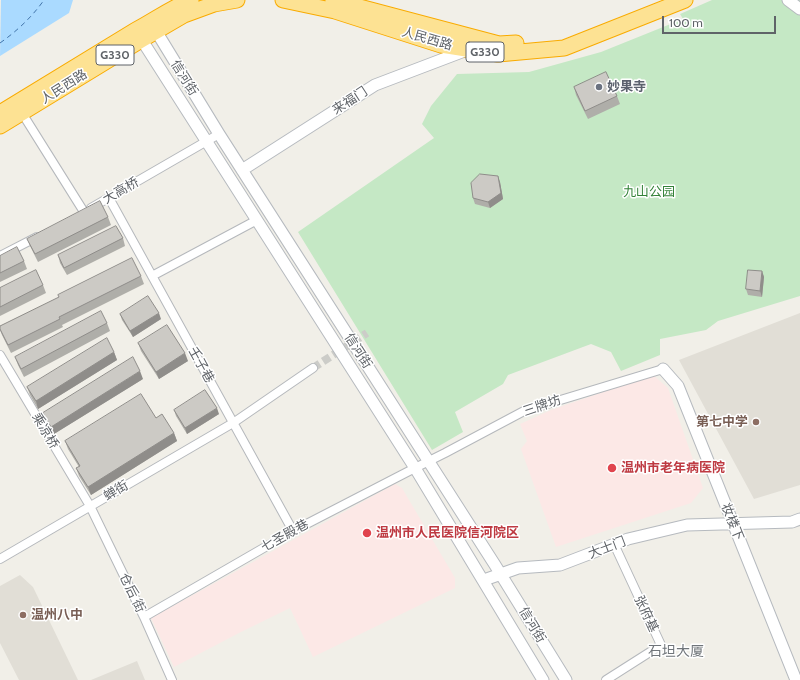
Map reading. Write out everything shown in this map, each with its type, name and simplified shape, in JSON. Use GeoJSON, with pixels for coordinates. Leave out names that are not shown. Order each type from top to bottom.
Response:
{"type":"FeatureCollection","features":[{"type":"Feature","properties":{"kind":"highway","name":"人民西路"},"geometry":{"type":"LineString","coordinates":[[153,27],[175,6],[191,0]]}},
{"type":"Feature","properties":{"kind":"highway","name":"人民西路"},"geometry":{"type":"LineString","coordinates":[[0,112],[153,27],[214,4],[237,0]]}},
{"type":"Feature","properties":{"kind":"highway","name":"人民西路"},"geometry":{"type":"LineString","coordinates":[[283,0],[335,11],[442,46],[498,54],[564,48],[685,0]]}},
{"type":"Feature","properties":{"kind":"highway","name":"人民西路"},"geometry":{"type":"LineString","coordinates":[[333,0],[349,2],[499,44],[561,38],[656,0]]}},
{"type":"Feature","properties":{"kind":"highway","name":"人民西路"},"geometry":{"type":"LineString","coordinates":[[0,126],[22,113],[138,35]]}},
{"type":"Feature","properties":{"kind":"main road"},"geometry":{"type":"LineString","coordinates":[[788,0],[800,9]]}},
{"type":"Feature","properties":{"kind":"main road","name":"信河街"},"geometry":{"type":"LineString","coordinates":[[153,27],[219,134],[501,574],[566,680]]}},
{"type":"Feature","properties":{"kind":"main road","name":"信河街"},"geometry":{"type":"LineString","coordinates":[[138,35],[415,468],[543,680]]}},
{"type":"Feature","properties":{"kind":"main road","name":"来福门"},"geometry":{"type":"LineString","coordinates":[[242,170],[375,85],[467,50]]}},
{"type":"Feature","properties":{"kind":"main road","name":"妆楼下"},"geometry":{"type":"LineString","coordinates":[[663,369],[678,386],[732,524],[796,680]]}},
{"type":"Feature","properties":{"kind":"main road","name":"大士门"},"geometry":{"type":"LineString","coordinates":[[484,580],[518,568],[560,565],[628,539],[687,525],[792,522],[800,519]]}},
{"type":"Feature","properties":{"kind":"street","name":"大高桥"},"geometry":{"type":"LineString","coordinates":[[22,113],[80,214],[219,134]]}},
{"type":"Feature","properties":{"kind":"street","name":"壬子巷"},"geometry":{"type":"LineString","coordinates":[[109,198],[293,531]]}},
{"type":"Feature","properties":{"kind":"street"},"geometry":{"type":"LineString","coordinates":[[152,276],[257,220]]}},
{"type":"Feature","properties":{"kind":"street"},"geometry":{"type":"LineString","coordinates":[[0,256],[44,233]]}},
{"type":"Feature","properties":{"kind":"street","name":"乘凉桥"},"geometry":{"type":"LineString","coordinates":[[0,355],[90,506]]}},
{"type":"Feature","properties":{"kind":"street","name":"蝉街"},"geometry":{"type":"LineString","coordinates":[[0,559],[233,423],[313,368]]}},
{"type":"Feature","properties":{"kind":"street","name":"三牌坊"},"geometry":{"type":"LineString","coordinates":[[429,461],[524,411],[663,369]]}},
{"type":"Feature","properties":{"kind":"street","name":"七圣殿巷"},"geometry":{"type":"LineString","coordinates":[[144,617],[293,531],[429,461]]}},
{"type":"Feature","properties":{"kind":"street","name":"仓后 街"},"geometry":{"type":"LineString","coordinates":[[90,506],[144,617],[172,680]]}},
{"type":"Feature","properties":{"kind":"street","name":"张府基"},"geometry":{"type":"LineString","coordinates":[[606,680],[661,645],[614,544]]}},
{"type":"Feature","properties":{"kind":"shaded area","name":"第七中学"},"geometry":{"type":"Polygon","coordinates":[[[800,313],[800,485],[754,499],[679,360],[800,313]]]}},
{"type":"Feature","properties":{"kind":"shaded area","name":"温州市老年病医院"},"geometry":{"type":"Polygon","coordinates":[[[653,375],[668,388],[703,488],[691,503],[556,547],[521,449],[527,441],[520,424],[551,410],[653,375]]]}},
{"type":"Feature","properties":{"kind":"shaded area","name":"温州市人民医院信河院区"},"geometry":{"type":"Polygon","coordinates":[[[395,484],[402,488],[455,578],[455,588],[313,657],[290,608],[174,667],[151,618],[395,484]]]}},
{"type":"Feature","properties":{"kind":"shaded area","name":"温州八中"},"geometry":{"type":"Polygon","coordinates":[[[20,575],[33,587],[78,680],[19,680],[0,643],[0,586],[20,575]]]}},
{"type":"Feature","properties":{"kind":"shaded area"},"geometry":{"type":"Polygon","coordinates":[[[137,661],[145,680],[91,680],[137,661]]]}},
{"type":"Feature","properties":{"kind":"green space","name":"九山公园"},"geometry":{"type":"Polygon","coordinates":[[[712,0],[800,0],[800,296],[718,321],[706,330],[660,339],[660,355],[621,371],[611,352],[591,344],[508,375],[503,384],[455,412],[463,432],[432,450],[298,232],[434,138],[422,124],[431,106],[457,74],[529,72],[601,52],[683,19],[680,14],[712,0]]]}},
{"type":"Feature","properties":{"kind":"water"},"geometry":{"type":"Polygon","coordinates":[[[1,0],[73,0],[69,13],[0,56],[1,0]]]}},
{"type":"Feature","properties":{"kind":"building"},"geometry":{"type":"Polygon","coordinates":[[[606,72],[617,96],[585,111],[574,87],[606,72]]]}},
{"type":"Feature","properties":{"kind":"building"},"geometry":{"type":"Polygon","coordinates":[[[480,174],[498,176],[501,193],[488,202],[473,198],[471,183],[480,174]]]}},
{"type":"Feature","properties":{"kind":"building"},"geometry":{"type":"Polygon","coordinates":[[[100,201],[108,217],[35,254],[27,239],[100,201]]]}},
{"type":"Feature","properties":{"kind":"building"},"geometry":{"type":"Polygon","coordinates":[[[116,226],[123,238],[64,268],[58,255],[116,226]]]}},
{"type":"Feature","properties":{"kind":"building"},"geometry":{"type":"Polygon","coordinates":[[[17,247],[24,261],[0,273],[0,256],[17,247]]]}},
{"type":"Feature","properties":{"kind":"building"},"geometry":{"type":"Polygon","coordinates":[[[132,258],[141,276],[59,317],[60,319],[8,345],[0,326],[59,297],[58,295],[132,258]]]}},
{"type":"Feature","properties":{"kind":"building"},"geometry":{"type":"Polygon","coordinates":[[[36,270],[43,285],[0,307],[0,288],[36,270]]]}},
{"type":"Feature","properties":{"kind":"building"},"geometry":{"type":"Polygon","coordinates":[[[748,270],[762,271],[760,291],[746,289],[748,270]]]}},
{"type":"Feature","properties":{"kind":"building"},"geometry":{"type":"Polygon","coordinates":[[[148,296],[159,313],[130,331],[120,314],[148,296]]]}},
{"type":"Feature","properties":{"kind":"building"},"geometry":{"type":"Polygon","coordinates":[[[101,311],[107,323],[21,369],[15,357],[101,311]]]}},
{"type":"Feature","properties":{"kind":"building"},"geometry":{"type":"Polygon","coordinates":[[[167,325],[185,353],[156,372],[138,343],[167,325]]]}},
{"type":"Feature","properties":{"kind":"building"},"geometry":{"type":"Polygon","coordinates":[[[107,338],[114,352],[36,401],[27,387],[107,338]]]}},
{"type":"Feature","properties":{"kind":"building"},"geometry":{"type":"Polygon","coordinates":[[[133,357],[140,371],[51,427],[43,413],[133,357]]]}},
{"type":"Feature","properties":{"kind":"building"},"geometry":{"type":"Polygon","coordinates":[[[205,390],[217,408],[185,428],[174,410],[205,390]]]}},
{"type":"Feature","properties":{"kind":"building"},"geometry":{"type":"Polygon","coordinates":[[[141,394],[156,418],[162,414],[174,433],[88,487],[76,468],[80,466],[65,441],[141,394]]]}},
{"type":"Feature","properties":{"kind":"ferry route"},"geometry":{"type":"LineString","coordinates":[[0,43],[24,23],[44,0]]}},
{"type":"Feature","properties":{"kind":"tunnel"},"geometry":{"type":"LineString","coordinates":[[313,368],[367,333]]}},
{"type":"Feature","properties":{"kind":"place","name":"妙果寺"},"geometry":{"type":"Point","coordinates":[599,87]}},
{"type":"Feature","properties":{"kind":"place","name":"第七中学"},"geometry":{"type":"Point","coordinates":[756,422]}},
{"type":"Feature","properties":{"kind":"place","name":"温州市老年病医院"},"geometry":{"type":"Point","coordinates":[612,468]}},
{"type":"Feature","properties":{"kind":"place","name":"温州市人民医院信河院区"},"geometry":{"type":"Point","coordinates":[367,533]}},
{"type":"Feature","properties":{"kind":"place","name":"温州八中"},"geometry":{"type":"Point","coordinates":[23,615]}},
{"type":"Feature","properties":{"kind":"district","name":"石坦大厦"},"geometry":{"type":"Point","coordinates":[676,652]}}]}
